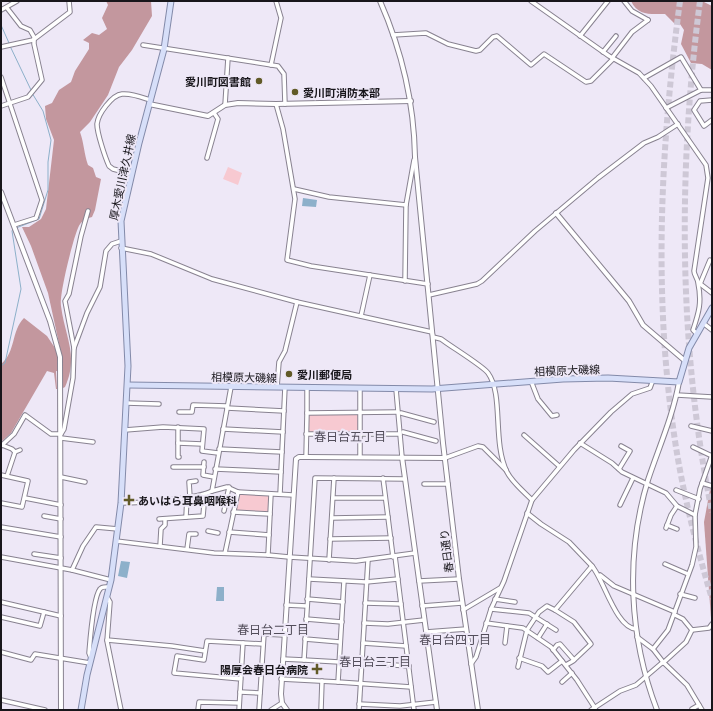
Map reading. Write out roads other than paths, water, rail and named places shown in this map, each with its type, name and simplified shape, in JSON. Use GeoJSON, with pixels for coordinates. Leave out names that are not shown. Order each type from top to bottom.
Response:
{"type":"FeatureCollection","features":[{"type":"Feature","properties":{"kind":"main road","name":"厚木愛川津久井線"},"geometry":{"type":"LineString","coordinates":[[128,385],[121,220],[149,102],[164,49],[171,1]]}},
{"type":"Feature","properties":{"kind":"main road"},"geometry":{"type":"LineString","coordinates":[[679,382],[684,360],[696,334],[712,308]]}},
{"type":"Feature","properties":{"kind":"main road","name":"相模原大磯線"},"geometry":{"type":"LineString","coordinates":[[128,385],[437,389],[568,378],[679,382]]}},
{"type":"Feature","properties":{"kind":"main road"},"geometry":{"type":"LineString","coordinates":[[81,710],[90,660],[107,597],[118,529],[128,385]]}},
{"type":"Feature","properties":{"kind":"street"},"geometry":{"type":"LineString","coordinates":[[1,10],[17,1]]}},
{"type":"Feature","properties":{"kind":"street"},"geometry":{"type":"LineString","coordinates":[[1,47],[33,40],[70,12],[69,1]]}},
{"type":"Feature","properties":{"kind":"street"},"geometry":{"type":"LineString","coordinates":[[271,65],[281,18],[276,1]]}},
{"type":"Feature","properties":{"kind":"street","name":"春日通り"},"geometry":{"type":"LineString","coordinates":[[380,1],[402,61],[411,101],[437,389],[462,603],[478,710]]}},
{"type":"Feature","properties":{"kind":"street"},"geometry":{"type":"LineString","coordinates":[[532,1],[603,52],[644,78],[710,170],[694,271],[699,284],[700,310],[693,330],[696,334]]}},
{"type":"Feature","properties":{"kind":"street"},"geometry":{"type":"LineString","coordinates":[[580,36],[608,1]]}},
{"type":"Feature","properties":{"kind":"street"},"geometry":{"type":"LineString","coordinates":[[393,34],[426,33],[448,44],[476,51],[480,50],[493,37],[497,36],[531,65],[544,54],[586,82],[591,81],[613,58],[642,23],[648,20],[632,12],[624,1]]}},
{"type":"Feature","properties":{"kind":"street"},"geometry":{"type":"LineString","coordinates":[[1,106],[28,97],[42,80],[33,40],[34,38],[30,30],[21,26],[7,8]]}},
{"type":"Feature","properties":{"kind":"street"},"geometry":{"type":"LineString","coordinates":[[603,52],[613,38]]}},
{"type":"Feature","properties":{"kind":"street"},"geometry":{"type":"LineString","coordinates":[[143,45],[279,67],[284,74],[285,104]]}},
{"type":"Feature","properties":{"kind":"street"},"geometry":{"type":"LineString","coordinates":[[644,78],[681,56],[699,91],[700,101],[694,110],[704,126],[712,120]]}},
{"type":"Feature","properties":{"kind":"street"},"geometry":{"type":"LineString","coordinates":[[225,105],[228,58]]}},
{"type":"Feature","properties":{"kind":"street"},"geometry":{"type":"LineString","coordinates":[[1,77],[42,200],[36,218],[14,226]]}},
{"type":"Feature","properties":{"kind":"street"},"geometry":{"type":"LineString","coordinates":[[666,108],[699,91],[712,90]]}},
{"type":"Feature","properties":{"kind":"street"},"geometry":{"type":"LineString","coordinates":[[132,174],[113,169],[109,166],[97,124],[108,102],[116,96],[131,94],[149,102],[202,115],[214,113],[225,105],[238,102],[285,104],[411,101]]}},
{"type":"Feature","properties":{"kind":"street"},"geometry":{"type":"LineString","coordinates":[[700,101],[712,100]]}},
{"type":"Feature","properties":{"kind":"street"},"geometry":{"type":"LineString","coordinates":[[276,104],[295,199],[287,260],[311,266],[428,284]]}},
{"type":"Feature","properties":{"kind":"street"},"geometry":{"type":"LineString","coordinates":[[207,158],[218,119],[214,113]]}},
{"type":"Feature","properties":{"kind":"street"},"geometry":{"type":"LineString","coordinates":[[429,294],[477,284],[482,281],[556,213],[644,142],[658,136],[678,124]]}},
{"type":"Feature","properties":{"kind":"street"},"geometry":{"type":"LineString","coordinates":[[405,281],[406,205],[415,157]]}},
{"type":"Feature","properties":{"kind":"street"},"geometry":{"type":"LineString","coordinates":[[294,189],[329,196],[406,205]]}},
{"type":"Feature","properties":{"kind":"street"},"geometry":{"type":"LineString","coordinates":[[1,192],[56,340],[61,368],[61,710]]}},
{"type":"Feature","properties":{"kind":"street"},"geometry":{"type":"LineString","coordinates":[[61,436],[68,418],[74,348],[65,301],[69,294],[80,236],[88,211]]}},
{"type":"Feature","properties":{"kind":"street"},"geometry":{"type":"LineString","coordinates":[[556,213],[629,301],[643,325],[684,360]]}},
{"type":"Feature","properties":{"kind":"street"},"geometry":{"type":"LineString","coordinates":[[74,348],[87,313],[100,287],[106,251],[112,244],[121,241]]}},
{"type":"Feature","properties":{"kind":"street"},"geometry":{"type":"LineString","coordinates":[[121,248],[151,254],[212,279],[297,302],[432,332],[434,337],[441,339],[488,372],[494,384],[499,447],[506,470],[510,477],[532,500]]}},
{"type":"Feature","properties":{"kind":"street"},"geometry":{"type":"LineString","coordinates":[[699,284],[710,260]]}},
{"type":"Feature","properties":{"kind":"street"},"geometry":{"type":"LineString","coordinates":[[361,316],[370,275]]}},
{"type":"Feature","properties":{"kind":"street"},"geometry":{"type":"LineString","coordinates":[[699,284],[712,293]]}},
{"type":"Feature","properties":{"kind":"street"},"geometry":{"type":"LineString","coordinates":[[277,387],[279,362],[284,351],[297,302]]}},
{"type":"Feature","properties":{"kind":"street"},"geometry":{"type":"LineString","coordinates":[[703,323],[712,330]]}},
{"type":"Feature","properties":{"kind":"street"},"geometry":{"type":"LineString","coordinates":[[471,665],[476,657],[486,623],[504,581],[532,500],[559,466],[580,443],[629,396],[650,388],[652,380]]}},
{"type":"Feature","properties":{"kind":"street"},"geometry":{"type":"LineString","coordinates":[[531,381],[538,399],[552,416],[557,415]]}},
{"type":"Feature","properties":{"kind":"street"},"geometry":{"type":"LineString","coordinates":[[657,710],[646,677],[637,637],[633,594],[634,556],[647,485],[671,418],[679,382]]}},
{"type":"Feature","properties":{"kind":"street"},"geometry":{"type":"LineString","coordinates":[[212,491],[231,387]]}},
{"type":"Feature","properties":{"kind":"street"},"geometry":{"type":"LineString","coordinates":[[280,494],[285,387]]}},
{"type":"Feature","properties":{"kind":"street"},"geometry":{"type":"LineString","coordinates":[[306,457],[307,388]]}},
{"type":"Feature","properties":{"kind":"street"},"geometry":{"type":"LineString","coordinates":[[360,388],[360,457]]}},
{"type":"Feature","properties":{"kind":"street"},"geometry":{"type":"LineString","coordinates":[[396,389],[400,412],[404,479],[437,710]]}},
{"type":"Feature","properties":{"kind":"street"},"geometry":{"type":"LineString","coordinates":[[677,395],[712,397]]}},
{"type":"Feature","properties":{"kind":"street"},"geometry":{"type":"LineString","coordinates":[[126,403],[159,404]]}},
{"type":"Feature","properties":{"kind":"street"},"geometry":{"type":"LineString","coordinates":[[179,412],[192,414],[193,406],[284,411]]}},
{"type":"Feature","properties":{"kind":"street"},"geometry":{"type":"LineString","coordinates":[[307,413],[400,412],[434,422]]}},
{"type":"Feature","properties":{"kind":"street"},"geometry":{"type":"LineString","coordinates":[[15,452],[12,449],[1,445],[14,434],[25,415],[51,434],[93,442]]}},
{"type":"Feature","properties":{"kind":"street"},"geometry":{"type":"LineString","coordinates":[[696,428],[698,422]]}},
{"type":"Feature","properties":{"kind":"street"},"geometry":{"type":"LineString","coordinates":[[691,426],[712,431]]}},
{"type":"Feature","properties":{"kind":"street"},"geometry":{"type":"LineString","coordinates":[[125,430],[162,427],[204,429],[202,451],[282,452]]}},
{"type":"Feature","properties":{"kind":"street"},"geometry":{"type":"LineString","coordinates":[[178,428],[178,457]]}},
{"type":"Feature","properties":{"kind":"street"},"geometry":{"type":"LineString","coordinates":[[223,429],[283,432]]}},
{"type":"Feature","properties":{"kind":"street"},"geometry":{"type":"LineString","coordinates":[[306,434],[401,433],[436,441]]}},
{"type":"Feature","properties":{"kind":"street"},"geometry":{"type":"LineString","coordinates":[[524,435],[559,466]]}},
{"type":"Feature","properties":{"kind":"street"},"geometry":{"type":"LineString","coordinates":[[178,443],[202,444]]}},
{"type":"Feature","properties":{"kind":"street"},"geometry":{"type":"LineString","coordinates":[[580,443],[633,478],[666,493],[677,506],[695,515]]}},
{"type":"Feature","properties":{"kind":"street"},"geometry":{"type":"LineString","coordinates":[[287,710],[282,703],[282,679],[295,461],[299,457],[445,458],[478,446],[482,447],[506,470]]}},
{"type":"Feature","properties":{"kind":"street"},"geometry":{"type":"LineString","coordinates":[[619,469],[630,452],[621,446]]}},
{"type":"Feature","properties":{"kind":"street"},"geometry":{"type":"LineString","coordinates":[[653,649],[666,633],[675,613],[696,547],[695,515],[702,483],[712,455],[693,447]]}},
{"type":"Feature","properties":{"kind":"street"},"geometry":{"type":"LineString","coordinates":[[7,476],[15,452],[20,450]]}},
{"type":"Feature","properties":{"kind":"street"},"geometry":{"type":"LineString","coordinates":[[204,462],[203,475],[214,477]]}},
{"type":"Feature","properties":{"kind":"street"},"geometry":{"type":"LineString","coordinates":[[173,467],[204,467]]}},
{"type":"Feature","properties":{"kind":"street"},"geometry":{"type":"LineString","coordinates":[[215,469],[281,472]]}},
{"type":"Feature","properties":{"kind":"street"},"geometry":{"type":"LineString","coordinates":[[1,475],[28,481],[22,507],[1,503]]}},
{"type":"Feature","properties":{"kind":"street"},"geometry":{"type":"LineString","coordinates":[[61,477],[82,481]]}},
{"type":"Feature","properties":{"kind":"street"},"geometry":{"type":"LineString","coordinates":[[304,660],[315,478],[404,479]]}},
{"type":"Feature","properties":{"kind":"street"},"geometry":{"type":"LineString","coordinates":[[329,560],[334,478]]}},
{"type":"Feature","properties":{"kind":"street"},"geometry":{"type":"LineString","coordinates":[[383,478],[398,579],[414,710]]}},
{"type":"Feature","properties":{"kind":"street"},"geometry":{"type":"LineString","coordinates":[[620,505],[633,478]]}},
{"type":"Feature","properties":{"kind":"street"},"geometry":{"type":"LineString","coordinates":[[183,482],[196,481]]}},
{"type":"Feature","properties":{"kind":"street"},"geometry":{"type":"LineString","coordinates":[[186,517],[189,482]]}},
{"type":"Feature","properties":{"kind":"street"},"geometry":{"type":"LineString","coordinates":[[702,483],[712,486]]}},
{"type":"Feature","properties":{"kind":"street"},"geometry":{"type":"LineString","coordinates":[[424,484],[448,484]]}},
{"type":"Feature","properties":{"kind":"street"},"geometry":{"type":"LineString","coordinates":[[121,503],[143,503],[188,497],[229,487],[238,492],[293,495]]}},
{"type":"Feature","properties":{"kind":"street"},"geometry":{"type":"LineString","coordinates":[[224,511],[229,487]]}},
{"type":"Feature","properties":{"kind":"street"},"geometry":{"type":"LineString","coordinates":[[676,490],[699,499]]}},
{"type":"Feature","properties":{"kind":"street"},"geometry":{"type":"LineString","coordinates":[[224,553],[238,492]]}},
{"type":"Feature","properties":{"kind":"street"},"geometry":{"type":"LineString","coordinates":[[159,519],[205,515],[205,494]]}},
{"type":"Feature","properties":{"kind":"street"},"geometry":{"type":"LineString","coordinates":[[268,555],[271,494]]}},
{"type":"Feature","properties":{"kind":"street"},"geometry":{"type":"LineString","coordinates":[[25,498],[61,505]]}},
{"type":"Feature","properties":{"kind":"street"},"geometry":{"type":"LineString","coordinates":[[333,498],[386,498]]}},
{"type":"Feature","properties":{"kind":"street"},"geometry":{"type":"LineString","coordinates":[[677,506],[667,527],[677,529]]}},
{"type":"Feature","properties":{"kind":"street"},"geometry":{"type":"LineString","coordinates":[[233,512],[270,514]]}},
{"type":"Feature","properties":{"kind":"street"},"geometry":{"type":"LineString","coordinates":[[527,513],[569,542],[599,575],[614,586],[675,613],[683,619],[692,630]]}},
{"type":"Feature","properties":{"kind":"street"},"geometry":{"type":"LineString","coordinates":[[44,516],[61,519]]}},
{"type":"Feature","properties":{"kind":"street"},"geometry":{"type":"LineString","coordinates":[[332,518],[388,517]]}},
{"type":"Feature","properties":{"kind":"street"},"geometry":{"type":"LineString","coordinates":[[160,546],[162,529],[166,525],[165,519]]}},
{"type":"Feature","properties":{"kind":"street"},"geometry":{"type":"LineString","coordinates":[[1,527],[61,537]]}},
{"type":"Feature","properties":{"kind":"street"},"geometry":{"type":"LineString","coordinates":[[72,570],[83,546],[96,527],[118,529]]}},
{"type":"Feature","properties":{"kind":"street"},"geometry":{"type":"LineString","coordinates":[[208,531],[218,533]]}},
{"type":"Feature","properties":{"kind":"street"},"geometry":{"type":"LineString","coordinates":[[229,532],[268,535]]}},
{"type":"Feature","properties":{"kind":"street"},"geometry":{"type":"LineString","coordinates":[[187,549],[189,534],[195,533]]}},
{"type":"Feature","properties":{"kind":"street"},"geometry":{"type":"LineString","coordinates":[[330,539],[391,538]]}},
{"type":"Feature","properties":{"kind":"street"},"geometry":{"type":"LineString","coordinates":[[116,541],[224,553],[329,560],[356,561],[415,553]]}},
{"type":"Feature","properties":{"kind":"street"},"geometry":{"type":"LineString","coordinates":[[37,553],[61,558]]}},
{"type":"Feature","properties":{"kind":"street"},"geometry":{"type":"LineString","coordinates":[[1,557],[72,570],[110,580]]}},
{"type":"Feature","properties":{"kind":"street"},"geometry":{"type":"LineString","coordinates":[[358,710],[368,560]]}},
{"type":"Feature","properties":{"kind":"street"},"geometry":{"type":"LineString","coordinates":[[664,564],[672,565],[688,574]]}},
{"type":"Feature","properties":{"kind":"street"},"geometry":{"type":"LineString","coordinates":[[555,610],[592,566]]}},
{"type":"Feature","properties":{"kind":"street"},"geometry":{"type":"LineString","coordinates":[[599,575],[606,594],[621,619],[632,629],[636,629]]}},
{"type":"Feature","properties":{"kind":"street"},"geometry":{"type":"LineString","coordinates":[[308,579],[366,582],[398,579]]}},
{"type":"Feature","properties":{"kind":"street"},"geometry":{"type":"LineString","coordinates":[[419,581],[459,579]]}},
{"type":"Feature","properties":{"kind":"street"},"geometry":{"type":"LineString","coordinates":[[338,682],[344,581]]}},
{"type":"Feature","properties":{"kind":"street"},"geometry":{"type":"LineString","coordinates":[[1,652],[32,660],[35,654],[61,659],[90,660],[89,653],[94,611],[100,590],[103,587],[109,587]]}},
{"type":"Feature","properties":{"kind":"street"},"geometry":{"type":"LineString","coordinates":[[463,610],[500,588]]}},
{"type":"Feature","properties":{"kind":"street"},"geometry":{"type":"LineString","coordinates":[[680,594],[695,598]]}},
{"type":"Feature","properties":{"kind":"street"},"geometry":{"type":"LineString","coordinates":[[107,597],[110,602],[107,640],[121,710]]}},
{"type":"Feature","properties":{"kind":"street"},"geometry":{"type":"LineString","coordinates":[[307,599],[343,602]]}},
{"type":"Feature","properties":{"kind":"street"},"geometry":{"type":"LineString","coordinates":[[496,599],[515,602]]}},
{"type":"Feature","properties":{"kind":"street"},"geometry":{"type":"LineString","coordinates":[[1,602],[61,616]]}},
{"type":"Feature","properties":{"kind":"street"},"geometry":{"type":"LineString","coordinates":[[365,603],[401,604]]}},
{"type":"Feature","properties":{"kind":"street"},"geometry":{"type":"LineString","coordinates":[[422,606],[462,603]]}},
{"type":"Feature","properties":{"kind":"street"},"geometry":{"type":"LineString","coordinates":[[286,605],[307,606]]}},
{"type":"Feature","properties":{"kind":"street"},"geometry":{"type":"LineString","coordinates":[[518,667],[527,630],[535,617],[547,606],[574,622],[591,644],[574,660],[566,665]]}},
{"type":"Feature","properties":{"kind":"street"},"geometry":{"type":"LineString","coordinates":[[491,609],[529,613],[556,630]]}},
{"type":"Feature","properties":{"kind":"street"},"geometry":{"type":"LineString","coordinates":[[1,617],[40,626],[44,612]]}},
{"type":"Feature","properties":{"kind":"street"},"geometry":{"type":"LineString","coordinates":[[306,619],[342,622]]}},
{"type":"Feature","properties":{"kind":"street"},"geometry":{"type":"LineString","coordinates":[[364,623],[388,624],[424,620]]}},
{"type":"Feature","properties":{"kind":"street"},"geometry":{"type":"LineString","coordinates":[[486,623],[523,628],[538,638],[553,650],[566,665],[595,708]]}},
{"type":"Feature","properties":{"kind":"street"},"geometry":{"type":"LineString","coordinates":[[538,638],[547,624]]}},
{"type":"Feature","properties":{"kind":"street"},"geometry":{"type":"LineString","coordinates":[[692,630],[709,628],[712,624]]}},
{"type":"Feature","properties":{"kind":"street"},"geometry":{"type":"LineString","coordinates":[[505,643],[507,626]]}},
{"type":"Feature","properties":{"kind":"street"},"geometry":{"type":"LineString","coordinates":[[426,632],[466,629]]}},
{"type":"Feature","properties":{"kind":"street"},"geometry":{"type":"LineString","coordinates":[[591,710],[614,695],[636,685],[686,642],[692,630]]}},
{"type":"Feature","properties":{"kind":"street"},"geometry":{"type":"LineString","coordinates":[[259,710],[264,634],[284,635]]}},
{"type":"Feature","properties":{"kind":"street"},"geometry":{"type":"LineString","coordinates":[[637,637],[653,649],[663,662],[687,685],[702,710]]}},
{"type":"Feature","properties":{"kind":"street"},"geometry":{"type":"LineString","coordinates":[[305,639],[340,642]]}},
{"type":"Feature","properties":{"kind":"street"},"geometry":{"type":"LineString","coordinates":[[107,640],[172,646],[204,651]]}},
{"type":"Feature","properties":{"kind":"street"},"geometry":{"type":"LineString","coordinates":[[241,679],[174,673],[177,656],[204,660],[204,651],[207,641],[263,644]]}},
{"type":"Feature","properties":{"kind":"street"},"geometry":{"type":"LineString","coordinates":[[239,710],[243,643]]}},
{"type":"Feature","properties":{"kind":"street"},"geometry":{"type":"LineString","coordinates":[[363,643],[406,646]]}},
{"type":"Feature","properties":{"kind":"street"},"geometry":{"type":"LineString","coordinates":[[553,650],[560,644],[574,660]]}},
{"type":"Feature","properties":{"kind":"street"},"geometry":{"type":"LineString","coordinates":[[519,658],[542,666],[548,672],[562,661]]}},
{"type":"Feature","properties":{"kind":"street"},"geometry":{"type":"LineString","coordinates":[[283,659],[339,662]]}},
{"type":"Feature","properties":{"kind":"street"},"geometry":{"type":"LineString","coordinates":[[362,664],[408,666]]}},
{"type":"Feature","properties":{"kind":"street"},"geometry":{"type":"LineString","coordinates":[[562,682],[572,673]]}},
{"type":"Feature","properties":{"kind":"street"},"geometry":{"type":"LineString","coordinates":[[282,679],[411,687]]}},
{"type":"Feature","properties":{"kind":"street"},"geometry":{"type":"LineString","coordinates":[[321,710],[322,681]]}},
{"type":"Feature","properties":{"kind":"street"},"geometry":{"type":"LineString","coordinates":[[240,692],[260,693]]}},
{"type":"Feature","properties":{"kind":"street"},"geometry":{"type":"LineString","coordinates":[[1,700],[45,710]]}},
{"type":"Feature","properties":{"kind":"street"},"geometry":{"type":"LineString","coordinates":[[198,710],[198,702],[239,703]]}},
{"type":"Feature","properties":{"kind":"street"},"geometry":{"type":"LineString","coordinates":[[359,704],[400,706],[436,702]]}},
{"type":"Feature","properties":{"kind":"street"},"geometry":{"type":"LineString","coordinates":[[271,710],[282,703]]}},
{"type":"Feature","properties":{"kind":"street"},"geometry":{"type":"LineString","coordinates":[[599,705],[602,710]]}},
{"type":"Feature","properties":{"kind":"street"},"geometry":{"type":"LineString","coordinates":[[692,709],[699,705]]}},
{"type":"Feature","properties":{"kind":"water"},"geometry":{"type":"Polygon","coordinates":[[[303,198],[317,200],[316,207],[302,206],[303,198]]]}},
{"type":"Feature","properties":{"kind":"water"},"geometry":{"type":"Polygon","coordinates":[[[121,561],[130,562],[127,578],[118,576],[121,561]]]}},
{"type":"Feature","properties":{"kind":"water"},"geometry":{"type":"Polygon","coordinates":[[[217,587],[224,587],[224,601],[216,601],[217,587]]]}},
{"type":"Feature","properties":{"kind":"waterway"},"geometry":{"type":"LineString","coordinates":[[1,25],[9,43]]}},
{"type":"Feature","properties":{"kind":"waterway"},"geometry":{"type":"LineString","coordinates":[[10,46],[31,90]]}},
{"type":"Feature","properties":{"kind":"waterway"},"geometry":{"type":"LineString","coordinates":[[16,228],[39,219],[48,190],[48,162],[51,140],[43,111],[32,93]]}},
{"type":"Feature","properties":{"kind":"waterway"},"geometry":{"type":"LineString","coordinates":[[1,366],[5,363],[21,289],[12,231],[13,229]]}},
{"type":"Feature","properties":{"kind":"tunnel"},"geometry":{"type":"LineString","coordinates":[[680,1],[673,55],[664,163],[662,217],[663,326],[667,380],[677,455],[690,517],[712,599]]}},
{"type":"Feature","properties":{"kind":"tunnel"},"geometry":{"type":"LineString","coordinates":[[700,1],[688,128],[685,192],[685,257],[687,321],[693,386],[701,449],[712,512]]}},
{"type":"Feature","properties":{"kind":"place","name":"愛川町図書館"},"geometry":{"type":"Point","coordinates":[259,81]}},
{"type":"Feature","properties":{"kind":"place","name":"愛川町消防本部"},"geometry":{"type":"Point","coordinates":[295,92]}},
{"type":"Feature","properties":{"kind":"place","name":"愛川郵便局"},"geometry":{"type":"Point","coordinates":[289,374]}},
{"type":"Feature","properties":{"kind":"place","name":"あいはら耳鼻咽喉科"},"geometry":{"type":"Point","coordinates":[129,500]}},
{"type":"Feature","properties":{"kind":"place","name":"陽厚会春日台病院"},"geometry":{"type":"Point","coordinates":[317,669]}},
{"type":"Feature","properties":{"kind":"district","name":"春日台五丁目"},"geometry":{"type":"Point","coordinates":[350,436]}},
{"type":"Feature","properties":{"kind":"district","name":"春日台二丁目"},"geometry":{"type":"Point","coordinates":[273,629]}},
{"type":"Feature","properties":{"kind":"district","name":"春日台四丁目"},"geometry":{"type":"Point","coordinates":[455,639]}},
{"type":"Feature","properties":{"kind":"district","name":"春日台三丁目"},"geometry":{"type":"Point","coordinates":[375,661]}}]}
